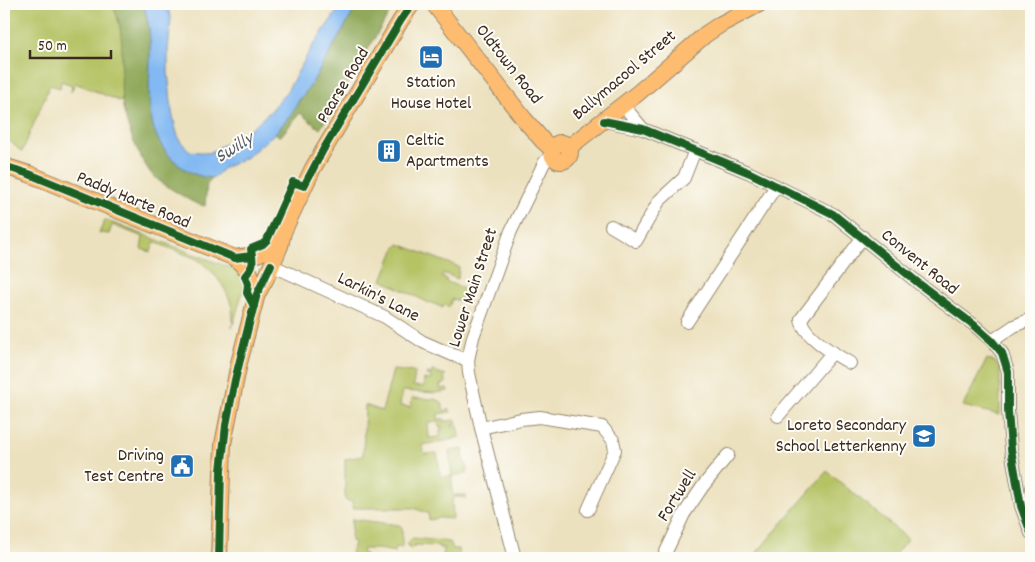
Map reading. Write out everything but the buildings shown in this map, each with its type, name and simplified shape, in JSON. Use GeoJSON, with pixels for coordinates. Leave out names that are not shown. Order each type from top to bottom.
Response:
{"type":"FeatureCollection","features":[{"type":"Feature","properties":{"kind":"main road","name":"Pearse Road"},"geometry":{"type":"LineString","coordinates":[[219,558],[223,444],[237,372],[257,294],[280,246],[283,232],[323,150],[412,4]]}},
{"type":"Feature","properties":{"kind":"main road","name":"Oldtown Road"},"geometry":{"type":"LineString","coordinates":[[434,4],[524,119],[543,141],[558,150]]}},
{"type":"Feature","properties":{"kind":"main road","name":"Ballymacool Street"},"geometry":{"type":"LineString","coordinates":[[558,150],[604,121],[706,34],[734,16],[758,4]]}},
{"type":"Feature","properties":{"kind":"main road","name":"Paddy Harte Road"},"geometry":{"type":"LineString","coordinates":[[4,166],[30,174],[234,258]]}},
{"type":"Feature","properties":{"kind":"main road"},"geometry":{"type":"LineString","coordinates":[[234,258],[264,252],[283,232]]}},
{"type":"Feature","properties":{"kind":"main road"},"geometry":{"type":"LineString","coordinates":[[234,258],[249,271],[257,294]]}},
{"type":"Feature","properties":{"kind":"street"},"geometry":{"type":"LineString","coordinates":[[623,105],[643,129]]}},
{"type":"Feature","properties":{"kind":"street","name":"Convent Road"},"geometry":{"type":"LineString","coordinates":[[604,121],[643,129],[695,150],[833,214],[992,341],[1002,353],[1008,372],[1008,411],[1011,449],[1021,506],[1031,533]]}},
{"type":"Feature","properties":{"kind":"street","name":"Lower Main Street"},"geometry":{"type":"LineString","coordinates":[[516,558],[498,498],[469,373],[468,360],[473,337],[511,231],[544,163],[558,150]]}},
{"type":"Feature","properties":{"kind":"street"},"geometry":{"type":"LineString","coordinates":[[611,226],[636,242],[660,201],[684,178],[695,150]]}},
{"type":"Feature","properties":{"kind":"street"},"geometry":{"type":"LineString","coordinates":[[687,322],[776,186]]}},
{"type":"Feature","properties":{"kind":"street"},"geometry":{"type":"LineString","coordinates":[[850,363],[806,331],[801,319],[863,237]]}},
{"type":"Feature","properties":{"kind":"street","name":"Larkin's Lane"},"geometry":{"type":"LineString","coordinates":[[271,265],[384,317],[423,342],[468,360]]}},
{"type":"Feature","properties":{"kind":"street"},"geometry":{"type":"LineString","coordinates":[[992,341],[1014,326],[1031,319]]}},
{"type":"Feature","properties":{"kind":"street"},"geometry":{"type":"LineString","coordinates":[[778,416],[833,352]]}},
{"type":"Feature","properties":{"kind":"street"},"geometry":{"type":"LineString","coordinates":[[482,428],[521,419],[540,417],[602,428],[613,440],[615,450],[588,510]]}},
{"type":"Feature","properties":{"kind":"street","name":"Fortwell"},"geometry":{"type":"LineString","coordinates":[[663,558],[684,514],[703,486],[728,455]]}},
{"type":"Feature","properties":{"kind":"green space"},"geometry":{"type":"Polygon","coordinates":[[[6,4],[112,4],[117,15],[122,39],[122,102],[75,83],[71,92],[72,85],[61,81],[60,88],[50,85],[22,152],[4,136],[4,9],[6,4]]]}},
{"type":"Feature","properties":{"kind":"green space"},"geometry":{"type":"Polygon","coordinates":[[[112,4],[143,4],[150,46],[150,109],[154,129],[163,147],[178,164],[194,174],[213,178],[207,183],[205,206],[189,200],[164,185],[150,172],[136,148],[123,109],[120,27],[112,4]]]}},
{"type":"Feature","properties":{"kind":"green space"},"geometry":{"type":"Polygon","coordinates":[[[358,4],[395,4],[320,129],[300,113],[280,137],[275,133],[309,88],[358,4]]]}},
{"type":"Feature","properties":{"kind":"green space"},"geometry":{"type":"Polygon","coordinates":[[[105,220],[239,272],[245,284],[232,328],[232,308],[229,298],[219,280],[205,265],[197,259],[154,242],[151,252],[141,249],[143,237],[112,225],[109,234],[99,233],[105,220]]]}},
{"type":"Feature","properties":{"kind":"green space"},"geometry":{"type":"Polygon","coordinates":[[[399,244],[459,267],[458,279],[443,273],[441,277],[445,278],[447,282],[465,289],[460,301],[452,299],[449,307],[444,305],[443,308],[382,280],[394,250],[399,244]]]}},
{"type":"Feature","properties":{"kind":"green space"},"geometry":{"type":"Polygon","coordinates":[[[987,359],[995,362],[1000,369],[1000,415],[963,406],[987,359]]]}},
{"type":"Feature","properties":{"kind":"green space"},"geometry":{"type":"Polygon","coordinates":[[[393,370],[415,372],[413,386],[423,387],[424,379],[431,380],[431,376],[426,375],[427,373],[431,374],[432,371],[446,375],[444,376],[446,383],[440,385],[441,389],[447,388],[448,391],[436,393],[402,391],[400,406],[411,407],[412,398],[435,399],[442,402],[444,411],[450,409],[451,412],[438,414],[438,419],[444,419],[444,421],[456,420],[457,424],[452,425],[452,427],[458,426],[460,437],[422,445],[424,454],[437,453],[441,477],[452,476],[452,495],[467,495],[466,498],[456,497],[452,500],[453,519],[440,518],[429,520],[428,513],[413,508],[353,508],[352,502],[345,500],[345,459],[363,456],[365,405],[382,411],[393,370]],[[438,421],[428,423],[429,438],[440,437],[442,427],[439,427],[438,421]]]}},
{"type":"Feature","properties":{"kind":"green space"},"geometry":{"type":"Polygon","coordinates":[[[463,449],[464,463],[466,463],[468,473],[452,476],[449,451],[463,449]]]}},
{"type":"Feature","properties":{"kind":"green space"},"geometry":{"type":"Polygon","coordinates":[[[827,471],[908,539],[892,558],[752,558],[827,471]]]}},
{"type":"Feature","properties":{"kind":"green space"},"geometry":{"type":"Polygon","coordinates":[[[352,519],[399,525],[402,527],[402,548],[396,547],[395,552],[363,549],[362,553],[366,554],[365,558],[350,558],[354,542],[351,541],[352,519]]]}},
{"type":"Feature","properties":{"kind":"green space"},"geometry":{"type":"Polygon","coordinates":[[[413,538],[450,542],[453,549],[458,549],[459,558],[443,558],[444,548],[439,548],[439,546],[416,545],[410,549],[407,543],[413,538]]]}},
{"type":"Feature","properties":{"kind":"water","name":"Swilly"},"geometry":{"type":"Polygon","coordinates":[[[143,4],[166,4],[171,18],[168,72],[172,112],[180,141],[190,151],[209,153],[250,129],[271,111],[287,91],[312,47],[336,13],[339,4],[358,4],[291,115],[275,133],[247,157],[224,168],[213,178],[194,174],[178,164],[163,147],[154,129],[150,109],[150,46],[143,4]]]}},
{"type":"Feature","properties":{"kind":"cycle path"},"geometry":{"type":"LineString","coordinates":[[254,306],[247,293],[248,284],[245,276],[252,263],[251,249],[263,244],[267,240],[293,182],[304,186],[323,150],[412,4]]}},
{"type":"Feature","properties":{"kind":"cycle path"},"geometry":{"type":"LineString","coordinates":[[604,121],[643,129],[750,173],[833,214],[992,341],[1002,353],[1008,372],[1008,411],[1011,449],[1021,506],[1031,533]]}},
{"type":"Feature","properties":{"kind":"cycle path"},"geometry":{"type":"LineString","coordinates":[[4,166],[29,174],[235,258],[252,256]]}},
{"type":"Feature","properties":{"kind":"cycle path"},"geometry":{"type":"LineString","coordinates":[[219,558],[221,470],[226,425],[235,380],[257,294],[271,265]]}},
{"type":"Feature","properties":{"kind":"place","name":"Station House Hotel"},"geometry":{"type":"Point","coordinates":[431,57]}},
{"type":"Feature","properties":{"kind":"place","name":"Celtic Apartments"},"geometry":{"type":"Point","coordinates":[389,151]}},
{"type":"Feature","properties":{"kind":"place","name":"Loreto Secondary School Letterkenny"},"geometry":{"type":"Point","coordinates":[924,436]}},
{"type":"Feature","properties":{"kind":"place","name":"Driving Test Centre"},"geometry":{"type":"Point","coordinates":[182,466]}}]}
